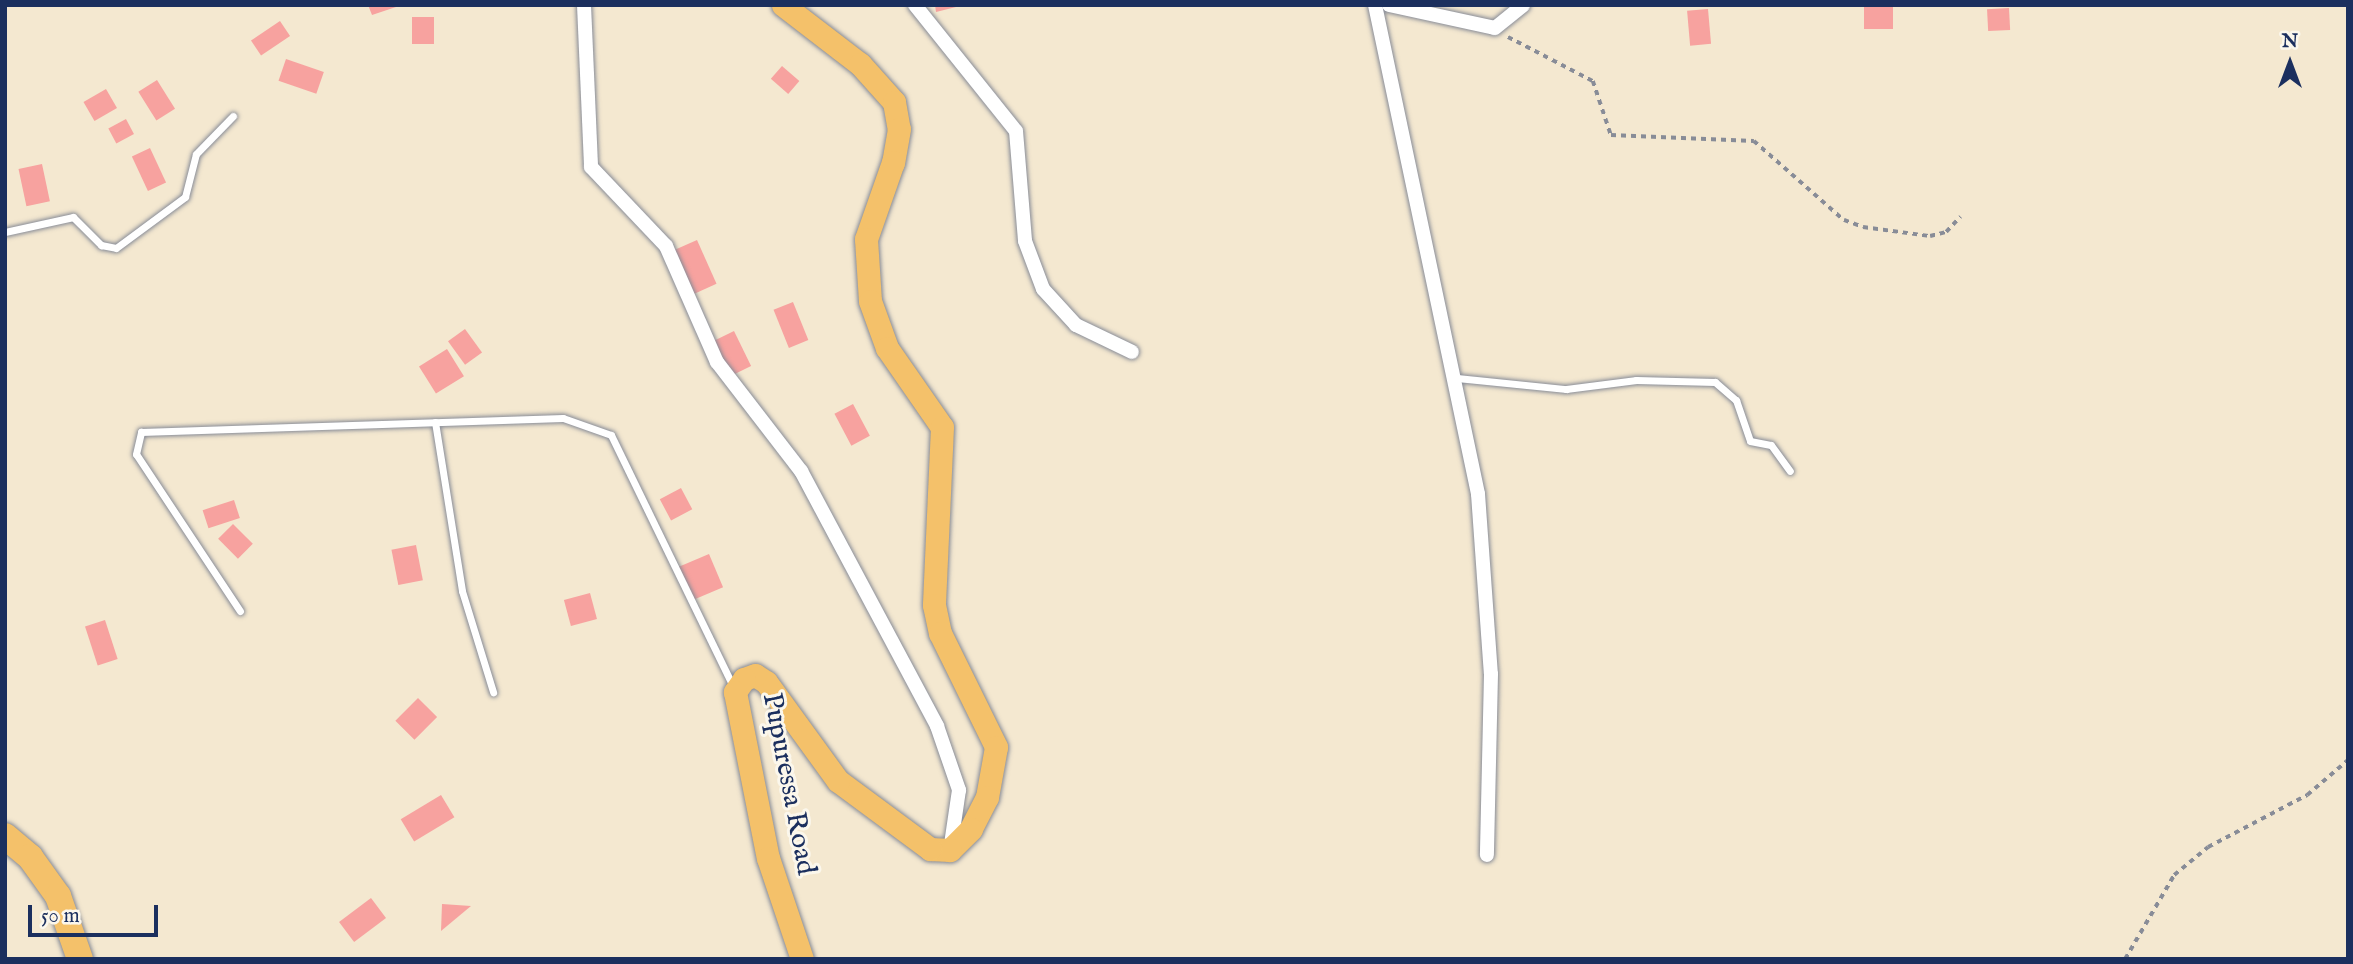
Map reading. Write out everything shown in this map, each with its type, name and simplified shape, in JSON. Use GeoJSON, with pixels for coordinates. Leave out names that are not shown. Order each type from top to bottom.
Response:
{"type":"FeatureCollection","features":[{"type":"Feature","properties":{"kind":"highway"},"geometry":{"type":"LineString","coordinates":[[5,836],[30,857],[58,896],[80,959]]}},
{"type":"Feature","properties":{"kind":"main road"},"geometry":{"type":"LineString","coordinates":[[783,5],[860,64],[894,102],[899,129],[893,162],[866,239],[870,301],[887,348],[942,427],[934,605],[940,633],[996,747],[987,797],[971,829],[950,850]]}},
{"type":"Feature","properties":{"kind":"main road","name":"Pupuressa Road"},"geometry":{"type":"LineString","coordinates":[[802,959],[768,858],[735,692],[744,679],[755,675],[766,681],[838,781],[922,846],[950,850]]}},
{"type":"Feature","properties":{"kind":"street"},"geometry":{"type":"LineString","coordinates":[[584,5],[591,167],[666,247],[717,362],[801,471],[937,726],[959,790],[950,850]]}},
{"type":"Feature","properties":{"kind":"street"},"geometry":{"type":"LineString","coordinates":[[915,5],[1016,131],[1025,241],[1043,289],[1076,325],[1132,352]]}},
{"type":"Feature","properties":{"kind":"street"},"geometry":{"type":"LineString","coordinates":[[1376,5],[1457,378],[1478,494],[1491,674],[1487,855]]}},
{"type":"Feature","properties":{"kind":"street"},"geometry":{"type":"LineString","coordinates":[[1389,5],[1495,28],[1523,5]]}},
{"type":"Feature","properties":{"kind":"lane"},"geometry":{"type":"LineString","coordinates":[[5,232],[73,217],[101,245],[116,248],[185,197],[196,154],[233,116]]}},
{"type":"Feature","properties":{"kind":"lane"},"geometry":{"type":"LineString","coordinates":[[1457,378],[1566,389],[1636,380],[1716,382],[1736,400],[1749,441],[1771,445],[1790,471]]}},
{"type":"Feature","properties":{"kind":"lane"},"geometry":{"type":"LineString","coordinates":[[240,611],[136,454],[141,432],[563,418],[611,435],[735,692]]}},
{"type":"Feature","properties":{"kind":"lane"},"geometry":{"type":"LineString","coordinates":[[435,422],[462,591],[493,692]]}},
{"type":"Feature","properties":{"kind":"path"},"geometry":{"type":"LineString","coordinates":[[1495,28],[1593,82],[1611,135],[1754,141],[1844,220],[1863,227],[1930,236],[1946,232],[1960,217]]}},
{"type":"Feature","properties":{"kind":"path"},"geometry":{"type":"LineString","coordinates":[[2125,959],[2174,875],[2208,846],[2307,795],[2348,760]]}},
{"type":"Feature","properties":{"kind":"building"},"geometry":{"type":"Polygon","coordinates":[[[368,5],[399,5],[399,6],[372,15],[368,5]]]}},
{"type":"Feature","properties":{"kind":"building"},"geometry":{"type":"Polygon","coordinates":[[[935,5],[960,5],[960,6],[936,12],[935,5]]]}},
{"type":"Feature","properties":{"kind":"building"},"geometry":{"type":"Polygon","coordinates":[[[1864,5],[1893,5],[1893,29],[1864,29],[1864,5]]]}},
{"type":"Feature","properties":{"kind":"building"},"geometry":{"type":"Polygon","coordinates":[[[2009,8],[2010,30],[1988,31],[1987,9],[2009,8]]]}},
{"type":"Feature","properties":{"kind":"building"},"geometry":{"type":"Polygon","coordinates":[[[1708,9],[1711,44],[1690,46],[1687,11],[1708,9]]]}},
{"type":"Feature","properties":{"kind":"building"},"geometry":{"type":"Polygon","coordinates":[[[412,17],[434,17],[434,44],[412,44],[412,17]]]}},
{"type":"Feature","properties":{"kind":"building"},"geometry":{"type":"Polygon","coordinates":[[[280,21],[290,36],[261,55],[251,41],[280,21]]]}},
{"type":"Feature","properties":{"kind":"building"},"geometry":{"type":"Polygon","coordinates":[[[286,59],[324,72],[316,94],[279,81],[286,59]]]}},
{"type":"Feature","properties":{"kind":"building"},"geometry":{"type":"Polygon","coordinates":[[[782,66],[799,81],[788,94],[771,79],[782,66]]]}},
{"type":"Feature","properties":{"kind":"building"},"geometry":{"type":"Polygon","coordinates":[[[157,80],[175,109],[156,120],[138,92],[157,80]]]}},
{"type":"Feature","properties":{"kind":"building"},"geometry":{"type":"Polygon","coordinates":[[[106,89],[117,108],[94,121],[83,102],[106,89]]]}},
{"type":"Feature","properties":{"kind":"building"},"geometry":{"type":"Polygon","coordinates":[[[126,119],[134,134],[116,143],[108,128],[126,119]]]}},
{"type":"Feature","properties":{"kind":"building"},"geometry":{"type":"Polygon","coordinates":[[[150,148],[166,182],[148,191],[132,156],[150,148]]]}},
{"type":"Feature","properties":{"kind":"building"},"geometry":{"type":"Polygon","coordinates":[[[42,164],[50,201],[26,206],[19,169],[42,164]]]}},
{"type":"Feature","properties":{"kind":"building"},"geometry":{"type":"Polygon","coordinates":[[[697,240],[717,284],[693,294],[673,251],[697,240]]]}},
{"type":"Feature","properties":{"kind":"building"},"geometry":{"type":"Polygon","coordinates":[[[793,302],[808,340],[789,348],[774,310],[793,302]]]}},
{"type":"Feature","properties":{"kind":"building"},"geometry":{"type":"Polygon","coordinates":[[[465,329],[482,352],[465,365],[448,341],[465,329]]]}},
{"type":"Feature","properties":{"kind":"building"},"geometry":{"type":"Polygon","coordinates":[[[734,331],[751,366],[729,377],[712,342],[734,331]]]}},
{"type":"Feature","properties":{"kind":"building"},"geometry":{"type":"Polygon","coordinates":[[[447,349],[464,376],[436,394],[419,366],[447,349]]]}},
{"type":"Feature","properties":{"kind":"building"},"geometry":{"type":"Polygon","coordinates":[[[853,404],[870,436],[851,446],[834,414],[853,404]]]}},
{"type":"Feature","properties":{"kind":"building"},"geometry":{"type":"Polygon","coordinates":[[[681,488],[692,509],[671,520],[660,499],[681,488]]]}},
{"type":"Feature","properties":{"kind":"building"},"geometry":{"type":"Polygon","coordinates":[[[234,500],[240,518],[208,528],[203,510],[234,500]]]}},
{"type":"Feature","properties":{"kind":"building"},"geometry":{"type":"Polygon","coordinates":[[[233,524],[253,544],[238,559],[218,539],[233,524]]]}},
{"type":"Feature","properties":{"kind":"building"},"geometry":{"type":"Polygon","coordinates":[[[416,545],[423,580],[398,585],[391,550],[416,545]]]}},
{"type":"Feature","properties":{"kind":"building"},"geometry":{"type":"Polygon","coordinates":[[[709,554],[723,587],[692,600],[678,567],[709,554]]]}},
{"type":"Feature","properties":{"kind":"building"},"geometry":{"type":"Polygon","coordinates":[[[590,593],[597,619],[571,626],[564,600],[590,593]]]}},
{"type":"Feature","properties":{"kind":"building"},"geometry":{"type":"Polygon","coordinates":[[[105,620],[118,659],[98,665],[85,626],[105,620]]]}},
{"type":"Feature","properties":{"kind":"building"},"geometry":{"type":"Polygon","coordinates":[[[418,698],[437,717],[414,740],[395,721],[418,698]]]}},
{"type":"Feature","properties":{"kind":"building"},"geometry":{"type":"Polygon","coordinates":[[[441,795],[454,817],[414,841],[401,819],[441,795]]]}},
{"type":"Feature","properties":{"kind":"building"},"geometry":{"type":"Polygon","coordinates":[[[371,898],[386,918],[354,942],[339,922],[371,898]]]}},
{"type":"Feature","properties":{"kind":"building"},"geometry":{"type":"Polygon","coordinates":[[[442,904],[471,906],[441,931],[442,904]]]}}]}
